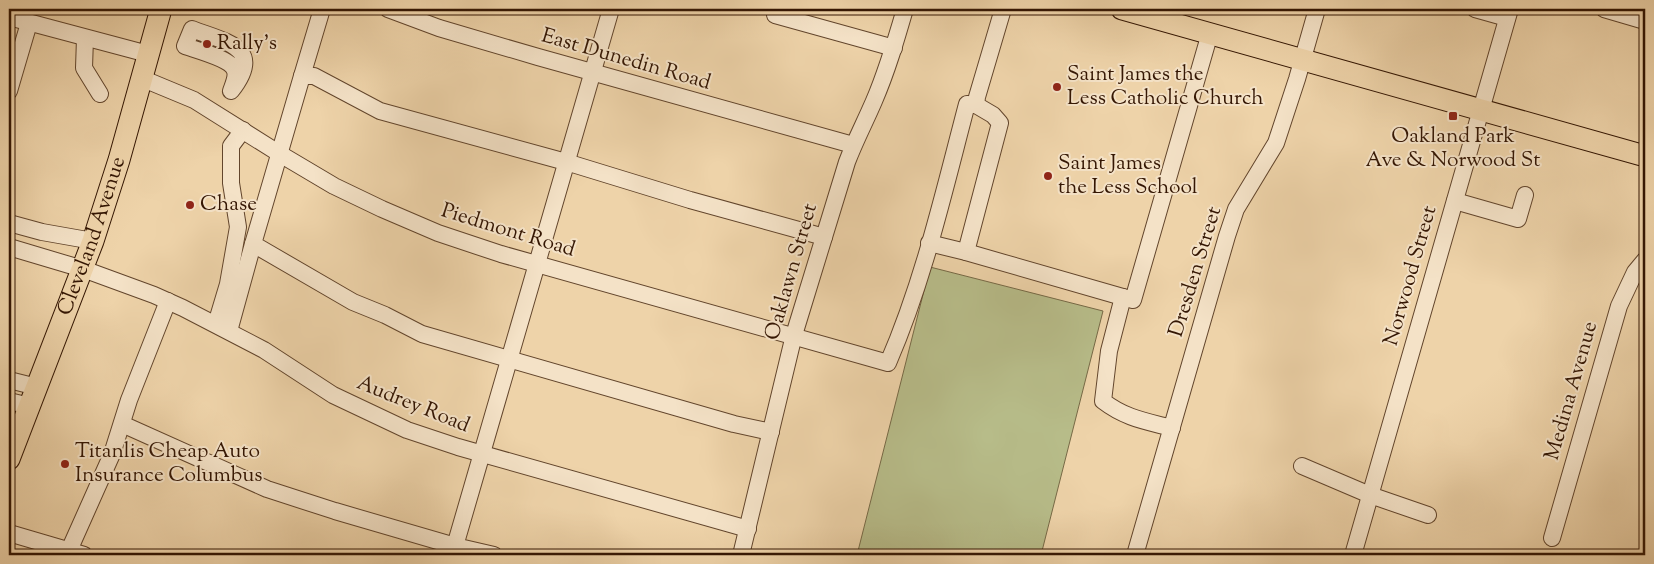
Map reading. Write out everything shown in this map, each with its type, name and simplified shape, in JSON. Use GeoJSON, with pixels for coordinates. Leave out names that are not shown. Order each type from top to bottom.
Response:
{"type":"FeatureCollection","features":[{"type":"Feature","properties":{"kind":"main road","name":"Cleveland Avenue"},"geometry":{"type":"LineString","coordinates":[[9,459],[13,437],[33,396],[93,241],[161,9]]}},
{"type":"Feature","properties":{"kind":"main road"},"geometry":{"type":"LineString","coordinates":[[1122,9],[1645,156]]}},
{"type":"Feature","properties":{"kind":"street"},"geometry":{"type":"LineString","coordinates":[[222,328],[253,244],[322,9]]}},
{"type":"Feature","properties":{"kind":"street","name":"East Dunedin Road"},"geometry":{"type":"LineString","coordinates":[[388,9],[439,28],[592,73],[853,145]]}},
{"type":"Feature","properties":{"kind":"street"},"geometry":{"type":"LineString","coordinates":[[454,550],[611,9]]}},
{"type":"Feature","properties":{"kind":"street","name":"Oaklawn Street"},"geometry":{"type":"LineString","coordinates":[[741,555],[794,336],[853,145],[874,100],[894,48],[906,9]]}},
{"type":"Feature","properties":{"kind":"street"},"geometry":{"type":"LineString","coordinates":[[976,106],[1003,9]]}},
{"type":"Feature","properties":{"kind":"street","name":"Dresden Street"},"geometry":{"type":"LineString","coordinates":[[1135,555],[1236,209],[1276,143],[1317,9]]}},
{"type":"Feature","properties":{"kind":"street"},"geometry":{"type":"LineString","coordinates":[[1475,9],[1508,13]]}},
{"type":"Feature","properties":{"kind":"street"},"geometry":{"type":"LineString","coordinates":[[1604,9],[1645,21]]}},
{"type":"Feature","properties":{"kind":"street","name":"Norwood Street"},"geometry":{"type":"LineString","coordinates":[[1353,555],[1482,110],[1508,13]]}},
{"type":"Feature","properties":{"kind":"street"},"geometry":{"type":"LineString","coordinates":[[774,15],[894,48]]}},
{"type":"Feature","properties":{"kind":"street"},"geometry":{"type":"LineString","coordinates":[[9,17],[148,54]]}},
{"type":"Feature","properties":{"kind":"street"},"geometry":{"type":"LineString","coordinates":[[9,91],[29,23]]}},
{"type":"Feature","properties":{"kind":"street"},"geometry":{"type":"LineString","coordinates":[[192,29],[234,46],[244,56],[244,70],[231,91],[236,74],[235,68],[228,62],[185,46],[192,29]]}},
{"type":"Feature","properties":{"kind":"street"},"geometry":{"type":"LineString","coordinates":[[966,252],[1000,122],[976,106],[967,104],[929,243],[1133,300],[1210,33]]}},
{"type":"Feature","properties":{"kind":"street"},"geometry":{"type":"LineString","coordinates":[[85,38],[84,68],[100,94]]}},
{"type":"Feature","properties":{"kind":"street"},"geometry":{"type":"LineString","coordinates":[[302,76],[314,76],[380,111],[566,162],[681,197],[824,237]]}},
{"type":"Feature","properties":{"kind":"street","name":"Piedmont Road"},"geometry":{"type":"LineString","coordinates":[[141,78],[194,100],[334,186],[438,233],[537,264],[888,362],[904,326],[929,243]]}},
{"type":"Feature","properties":{"kind":"street"},"geometry":{"type":"LineString","coordinates":[[222,328],[238,227],[231,183],[231,146],[243,130]]}},
{"type":"Feature","properties":{"kind":"street"},"geometry":{"type":"LineString","coordinates":[[1455,201],[1518,219],[1525,195]]}},
{"type":"Feature","properties":{"kind":"street"},"geometry":{"type":"LineString","coordinates":[[9,223],[42,232],[93,241]]}},
{"type":"Feature","properties":{"kind":"street"},"geometry":{"type":"LineString","coordinates":[[253,244],[353,302],[385,315],[422,334],[734,424],[771,432]]}},
{"type":"Feature","properties":{"kind":"street","name":"Audrey Road"},"geometry":{"type":"LineString","coordinates":[[9,247],[83,269],[168,302],[264,350],[333,395],[407,430],[482,454],[748,529]]}},
{"type":"Feature","properties":{"kind":"street","name":"Medina Avenue"},"geometry":{"type":"LineString","coordinates":[[1552,538],[1619,306],[1635,272],[1645,260]]}},
{"type":"Feature","properties":{"kind":"street"},"geometry":{"type":"LineString","coordinates":[[1123,297],[1109,351],[1103,401],[1116,411],[1136,419],[1172,428]]}},
{"type":"Feature","properties":{"kind":"street"},"geometry":{"type":"LineString","coordinates":[[9,533],[30,548],[73,554],[112,454],[129,400],[168,302]]}},
{"type":"Feature","properties":{"kind":"street"},"geometry":{"type":"LineString","coordinates":[[9,380],[33,396]]}},
{"type":"Feature","properties":{"kind":"street"},"geometry":{"type":"LineString","coordinates":[[9,400],[33,396]]}},
{"type":"Feature","properties":{"kind":"street"},"geometry":{"type":"LineString","coordinates":[[122,424],[268,489],[454,550],[494,555]]}},
{"type":"Feature","properties":{"kind":"street"},"geometry":{"type":"LineString","coordinates":[[1302,466],[1370,495],[1428,515]]}},
{"type":"Feature","properties":{"kind":"green space"},"geometry":{"type":"Polygon","coordinates":[[[930,267],[1103,311],[1041,555],[857,555],[930,267]]]}},
{"type":"Feature","properties":{"kind":"place","name":"Rally's"},"geometry":{"type":"Point","coordinates":[207,44]}},
{"type":"Feature","properties":{"kind":"place","name":"Saint James the Less Catholic Church"},"geometry":{"type":"Point","coordinates":[1057,87]}},
{"type":"Feature","properties":{"kind":"place","name":"Oakland Park Ave & Norwood St"},"geometry":{"type":"Point","coordinates":[1453,116]}},
{"type":"Feature","properties":{"kind":"place","name":"Saint James the Less School"},"geometry":{"type":"Point","coordinates":[1048,176]}},
{"type":"Feature","properties":{"kind":"place","name":"Chase"},"geometry":{"type":"Point","coordinates":[190,205]}},
{"type":"Feature","properties":{"kind":"place","name":"Titanlis Cheap Auto Insurance Columbus"},"geometry":{"type":"Point","coordinates":[65,464]}}]}
